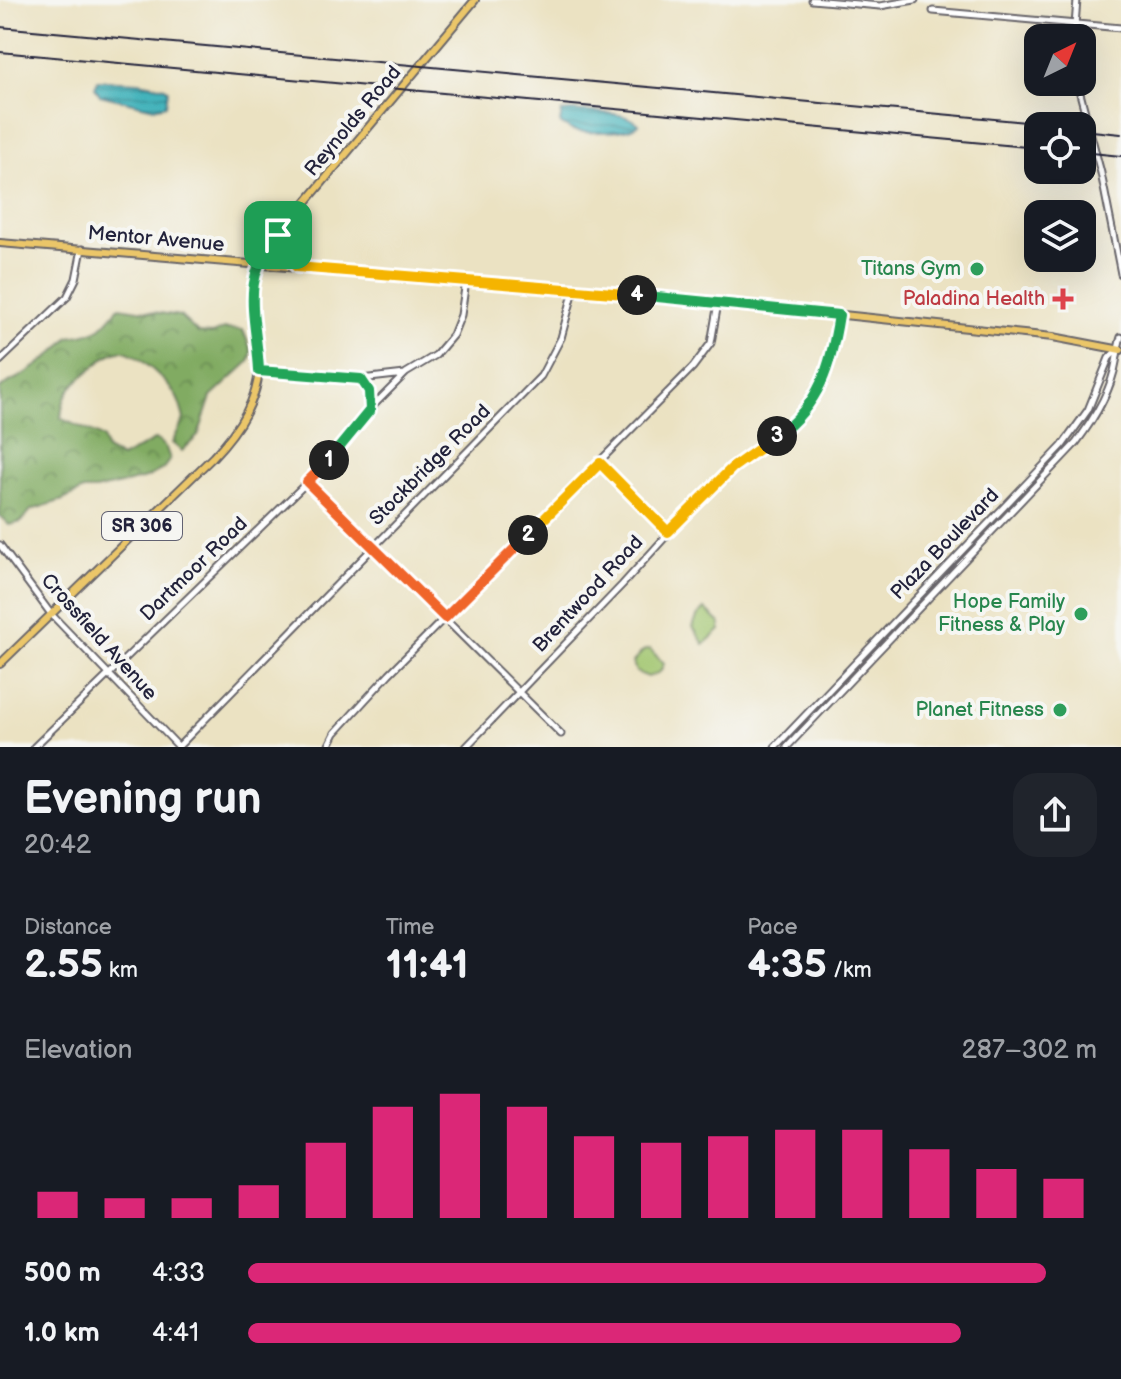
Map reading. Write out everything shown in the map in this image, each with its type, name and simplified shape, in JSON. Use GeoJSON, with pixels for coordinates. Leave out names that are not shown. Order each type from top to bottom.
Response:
{"type":"FeatureCollection","features":[{"type":"Feature","properties":{"kind":"main road","name":"Reynolds Road"},"geometry":{"type":"LineString","coordinates":[[257,264],[263,252],[475,0]]}},
{"type":"Feature","properties":{"kind":"main road"},"geometry":{"type":"LineString","coordinates":[[278,235],[281,252],[297,267]]}},
{"type":"Feature","properties":{"kind":"main road","name":"Mentor Avenue"},"geometry":{"type":"LineString","coordinates":[[0,243],[575,289],[1053,337],[1119,350]]}},
{"type":"Feature","properties":{"kind":"main road","name":"SR 306"},"geometry":{"type":"LineString","coordinates":[[0,664],[227,443],[246,413],[259,371],[251,309],[257,264]]}},
{"type":"Feature","properties":{"kind":"street"},"geometry":{"type":"LineString","coordinates":[[812,0],[880,6],[915,0]]}},
{"type":"Feature","properties":{"kind":"street"},"geometry":{"type":"LineString","coordinates":[[1075,23],[1077,0]]}},
{"type":"Feature","properties":{"kind":"street"},"geometry":{"type":"LineString","coordinates":[[933,11],[1121,28]]}},
{"type":"Feature","properties":{"kind":"street"},"geometry":{"type":"LineString","coordinates":[[1081,96],[1101,173],[1121,274]]}},
{"type":"Feature","properties":{"kind":"street"},"geometry":{"type":"LineString","coordinates":[[0,361],[67,297],[76,279],[82,248]]}},
{"type":"Feature","properties":{"kind":"street","name":"Dartmoor Road"},"geometry":{"type":"LineString","coordinates":[[34,747],[327,463],[370,410],[406,373],[436,355],[453,335],[461,315],[466,281]]}},
{"type":"Feature","properties":{"kind":"street","name":"Stockbridge Road"},"geometry":{"type":"LineString","coordinates":[[178,747],[371,546],[541,376],[561,338],[575,289]]}},
{"type":"Feature","properties":{"kind":"street"},"geometry":{"type":"LineString","coordinates":[[328,747],[335,733],[445,618],[693,367],[711,343],[718,303]]}},
{"type":"Feature","properties":{"kind":"street","name":"Brentwood Road"},"geometry":{"type":"LineString","coordinates":[[466,747],[732,468],[785,430],[809,405],[824,382],[839,315]]}},
{"type":"Feature","properties":{"kind":"street","name":"Plaza Boulevard"},"geometry":{"type":"LineString","coordinates":[[787,747],[1076,443],[1103,399],[1121,337]]}},
{"type":"Feature","properties":{"kind":"street","name":"Plaza Boulevard"},"geometry":{"type":"LineString","coordinates":[[775,747],[1062,446],[1088,410],[1109,358],[1119,350]]}},
{"type":"Feature","properties":{"kind":"street"},"geometry":{"type":"LineString","coordinates":[[259,371],[361,379],[406,373]]}},
{"type":"Feature","properties":{"kind":"street"},"geometry":{"type":"LineString","coordinates":[[361,379],[369,391],[370,410]]}},
{"type":"Feature","properties":{"kind":"street"},"geometry":{"type":"LineString","coordinates":[[600,463],[668,532]]}},
{"type":"Feature","properties":{"kind":"street"},"geometry":{"type":"LineString","coordinates":[[307,482],[561,734]]}},
{"type":"Feature","properties":{"kind":"street","name":"Crossfield Avenue"},"geometry":{"type":"LineString","coordinates":[[1,548],[51,614],[178,747]]}},
{"type":"Feature","properties":{"kind":"green space"},"geometry":{"type":"Polygon","coordinates":[[[119,307],[180,316],[198,333],[243,330],[252,352],[249,362],[211,397],[198,436],[182,451],[172,443],[184,419],[172,390],[133,355],[119,351],[106,357],[68,392],[61,418],[103,438],[106,450],[121,458],[156,439],[166,448],[170,459],[163,469],[146,478],[83,490],[31,510],[21,522],[9,525],[0,516],[0,389],[42,362],[69,337],[98,329],[119,307]]]}},
{"type":"Feature","properties":{"kind":"green space"},"geometry":{"type":"Polygon","coordinates":[[[705,609],[720,623],[720,630],[704,644],[693,627],[705,609]]]}},
{"type":"Feature","properties":{"kind":"green space"},"geometry":{"type":"Polygon","coordinates":[[[650,649],[664,664],[660,672],[648,677],[636,672],[633,662],[643,651],[650,649]]]}},
{"type":"Feature","properties":{"kind":"water"},"geometry":{"type":"Polygon","coordinates":[[[98,80],[165,87],[168,90],[166,105],[154,108],[100,95],[95,87],[98,80]]]}},
{"type":"Feature","properties":{"kind":"water"},"geometry":{"type":"Polygon","coordinates":[[[562,112],[616,114],[639,124],[617,131],[578,131],[560,123],[562,112]]]}},
{"type":"Feature","properties":{"kind":"railway"},"geometry":{"type":"LineString","coordinates":[[0,27],[1024,122]]}},
{"type":"Feature","properties":{"kind":"railway"},"geometry":{"type":"LineString","coordinates":[[0,52],[1024,147]]}},
{"type":"Feature","properties":{"kind":"railway"},"geometry":{"type":"LineString","coordinates":[[1096,131],[1121,134]]}},
{"type":"Feature","properties":{"kind":"railway"},"geometry":{"type":"LineString","coordinates":[[1096,153],[1121,156]]}},
{"type":"Feature","properties":{"kind":"place","name":"Titans Gym"},"geometry":{"type":"Point","coordinates":[977,269]}},
{"type":"Feature","properties":{"kind":"place","name":"Paladina Health"},"geometry":{"type":"Point","coordinates":[1063,299]}},
{"type":"Feature","properties":{"kind":"place","name":"Hope Family Fitness & Play"},"geometry":{"type":"Point","coordinates":[1081,614]}},
{"type":"Feature","properties":{"kind":"place","name":"Planet Fitness"},"geometry":{"type":"Point","coordinates":[1060,710]}},
{"type":"Feature","properties":{"kind":"route"},"geometry":{"type":"LineString","coordinates":[[278,235],[281,252],[297,267],[575,289],[839,315],[835,341],[824,382],[809,405],[785,430],[732,468],[668,532],[600,463],[445,618],[307,482],[327,463],[370,410],[371,400],[361,379],[259,371],[251,309],[255,276],[260,257],[278,235]]}}]}
